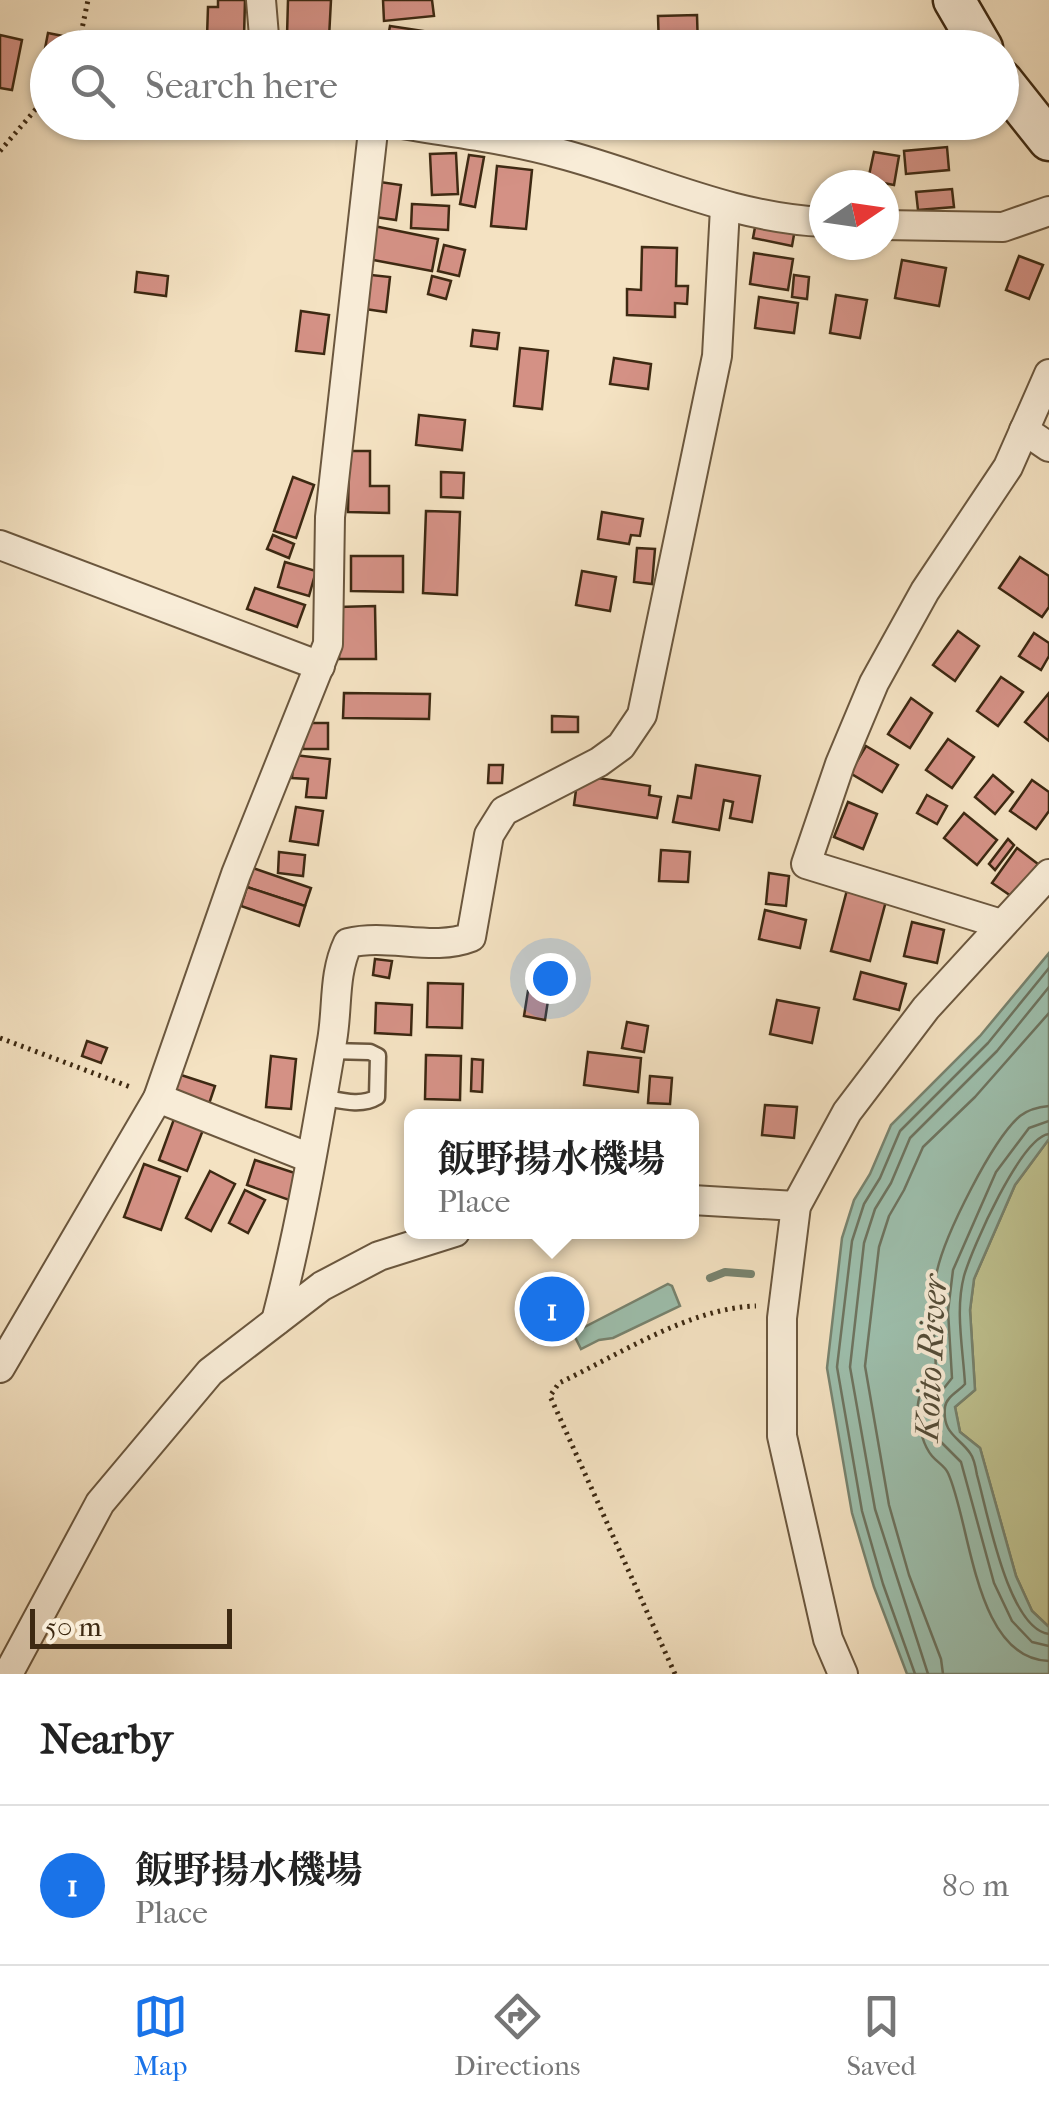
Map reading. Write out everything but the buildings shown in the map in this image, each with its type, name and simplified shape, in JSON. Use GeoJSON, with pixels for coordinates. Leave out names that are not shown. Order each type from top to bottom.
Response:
{"type":"FeatureCollection","features":[{"type":"Feature","properties":{"kind":"street"},"geometry":{"type":"LineString","coordinates":[[260,0],[262,30]]}},
{"type":"Feature","properties":{"kind":"street"},"geometry":{"type":"LineString","coordinates":[[954,0],[972,30]]}},
{"type":"Feature","properties":{"kind":"street"},"geometry":{"type":"LineString","coordinates":[[1019,102],[1049,140]]}},
{"type":"Feature","properties":{"kind":"street"},"geometry":{"type":"LineString","coordinates":[[0,1368],[158,1098],[236,874],[328,644],[330,517],[372,140]]}},
{"type":"Feature","properties":{"kind":"street"},"geometry":{"type":"LineString","coordinates":[[490,140],[556,152],[724,208],[809,221]]}},
{"type":"Feature","properties":{"kind":"street"},"geometry":{"type":"LineString","coordinates":[[276,1321],[330,1051],[338,965],[348,943],[370,938],[454,943],[472,937],[489,835],[504,811],[599,762],[621,746],[642,715],[716,356],[724,208]]}},
{"type":"Feature","properties":{"kind":"street"},"geometry":{"type":"LineString","coordinates":[[899,225],[1003,227],[1049,212]]}},
{"type":"Feature","properties":{"kind":"street"},"geometry":{"type":"LineString","coordinates":[[1001,924],[806,864],[840,764],[874,683],[925,591],[1008,467],[1049,374]]}},
{"type":"Feature","properties":{"kind":"street"},"geometry":{"type":"LineString","coordinates":[[1024,430],[1049,447]]}},
{"type":"Feature","properties":{"kind":"street"},"geometry":{"type":"LineString","coordinates":[[0,545],[320,666]]}},
{"type":"Feature","properties":{"kind":"street"},"geometry":{"type":"LineString","coordinates":[[843,1674],[828,1639],[782,1436],[780,1362],[796,1206],[846,1112],[926,1008],[1049,874]]}},
{"type":"Feature","properties":{"kind":"street"},"geometry":{"type":"LineString","coordinates":[[158,1098],[310,1158]]}},
{"type":"Feature","properties":{"kind":"street"},"geometry":{"type":"LineString","coordinates":[[699,1200],[796,1206]]}},
{"type":"Feature","properties":{"kind":"street"},"geometry":{"type":"LineString","coordinates":[[8,1674],[100,1503],[210,1372],[322,1286],[378,1256],[433,1239]]}},
{"type":"Feature","properties":{"kind":"lane"},"geometry":{"type":"LineString","coordinates":[[321,1097],[355,1102],[377,1097],[378,1056],[370,1052],[330,1051]]}},
{"type":"Feature","properties":{"kind":"path"},"geometry":{"type":"LineString","coordinates":[[82,30],[88,0]]}},
{"type":"Feature","properties":{"kind":"path"},"geometry":{"type":"LineString","coordinates":[[0,152],[30,116]]}},
{"type":"Feature","properties":{"kind":"path"},"geometry":{"type":"LineString","coordinates":[[0,1038],[158,1098]]}},
{"type":"Feature","properties":{"kind":"path"},"geometry":{"type":"LineString","coordinates":[[674,1674],[550,1396],[559,1383],[693,1319],[722,1308],[784,1307]]}},
{"type":"Feature","properties":{"kind":"shaded area"},"geometry":{"type":"Polygon","coordinates":[[[1049,1139],[1049,1627],[1032,1611],[1016,1576],[980,1448],[960,1432],[955,1407],[975,1390],[970,1310],[974,1279],[1015,1185],[1049,1139]]]}},
{"type":"Feature","properties":{"kind":"water","name":"Koito River"},"geometry":{"type":"Polygon","coordinates":[[[1049,953],[1049,1139],[1015,1185],[974,1279],[970,1310],[975,1390],[955,1407],[960,1432],[980,1448],[1016,1576],[1032,1611],[1049,1627],[1049,1674],[907,1674],[874,1587],[852,1513],[827,1368],[842,1238],[854,1200],[891,1125],[980,1036],[1049,953]]]}},
{"type":"Feature","properties":{"kind":"water"},"geometry":{"type":"Polygon","coordinates":[[[668,1284],[680,1306],[581,1349],[573,1333],[668,1284]]]}},
{"type":"Feature","properties":{"kind":"waterway"},"geometry":{"type":"LineString","coordinates":[[710,1278],[725,1272],[751,1274]]}},
{"type":"Feature","properties":{"kind":"place","name":"飯野揚水機場"},"geometry":{"type":"Point","coordinates":[552,1309]}}]}
